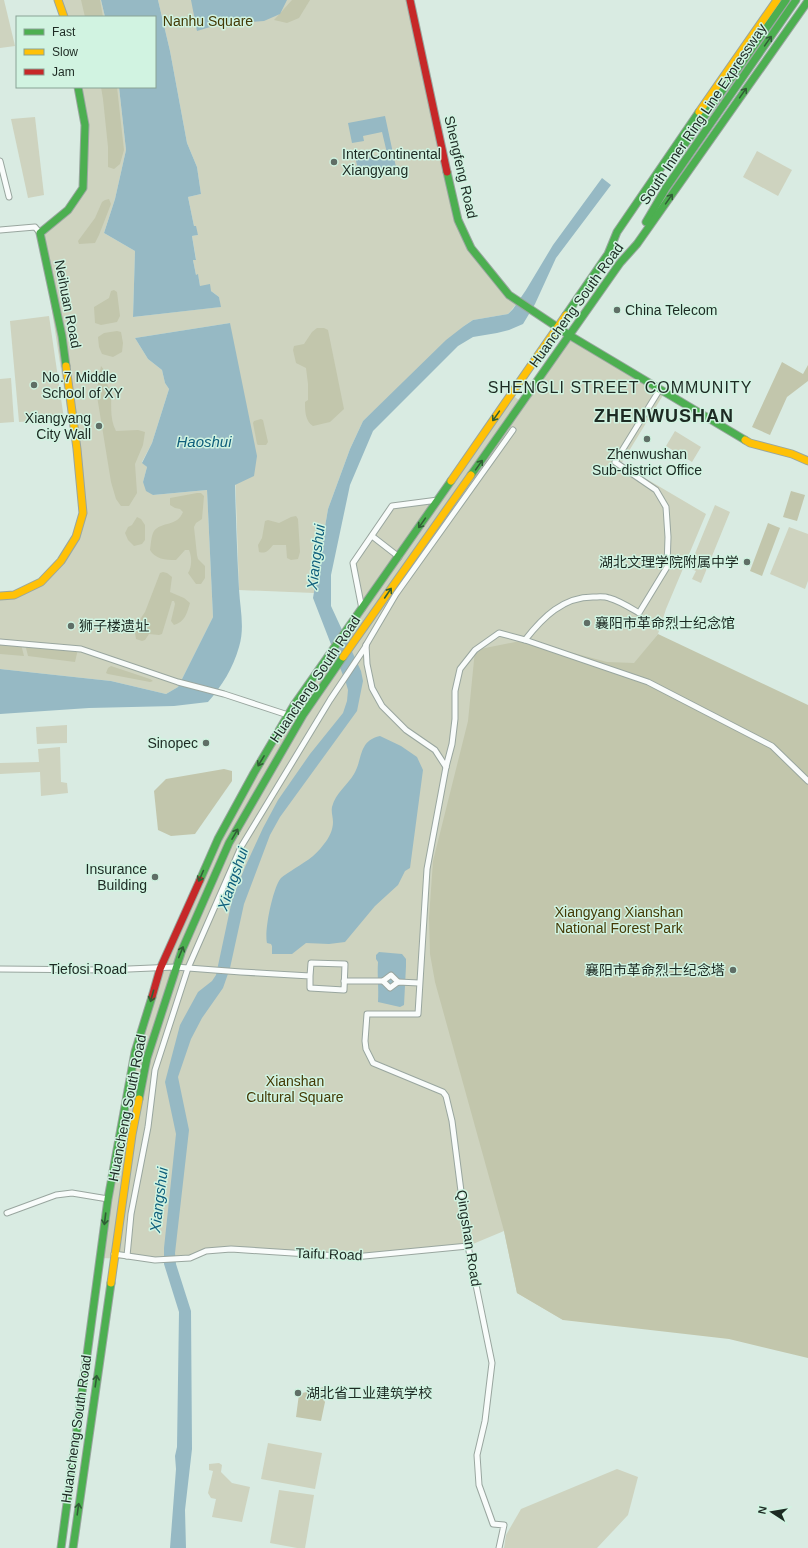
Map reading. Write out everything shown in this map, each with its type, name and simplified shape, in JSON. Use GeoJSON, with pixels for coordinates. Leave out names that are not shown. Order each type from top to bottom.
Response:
{"type":"FeatureCollection","features":[{"type":"Feature","properties":{"kind":"main road"},"geometry":{"type":"LineString","coordinates":[[58,0],[64,16]]}},
{"type":"Feature","properties":{"kind":"main road","name":"Shengfeng Road"},"geometry":{"type":"LineString","coordinates":[[410,0],[458,220],[472,248],[509,295],[569,335],[750,443],[792,454],[808,461]]}},
{"type":"Feature","properties":{"kind":"main road","name":"Huancheng South Road"},"geometry":{"type":"LineString","coordinates":[[60,1548],[108,1199],[135,1052],[160,969],[218,839],[288,715],[608,254],[617,232],[777,0]]}},
{"type":"Feature","properties":{"kind":"main road","name":"South Inner Ring Line Expressway"},"geometry":{"type":"LineString","coordinates":[[608,254],[786,0]]}},
{"type":"Feature","properties":{"kind":"main road","name":"South Inner Ring Line Expressway"},"geometry":{"type":"LineString","coordinates":[[620,264],[666,188],[796,0]]}},
{"type":"Feature","properties":{"kind":"main road","name":"Huancheng South Road"},"geometry":{"type":"LineString","coordinates":[[73,1548],[114,1254],[132,1135],[147,1058],[175,967],[229,843],[303,715],[331,674],[569,335],[620,264],[637,244],[808,1]]}},
{"type":"Feature","properties":{"kind":"main road"},"geometry":{"type":"LineString","coordinates":[[40,232],[68,210],[83,188],[85,125],[78,88]]}},
{"type":"Feature","properties":{"kind":"main road","name":"Neihuan Road"},"geometry":{"type":"LineString","coordinates":[[0,596],[14,595],[42,582],[61,561],[76,537],[83,513],[77,449],[62,336],[40,232]]}},
{"type":"Feature","properties":{"kind":"main road"},"geometry":{"type":"LineString","coordinates":[[55,1548],[64,1525]]}},
{"type":"Feature","properties":{"kind":"street"},"geometry":{"type":"LineString","coordinates":[[0,161],[9,197]]}},
{"type":"Feature","properties":{"kind":"street"},"geometry":{"type":"LineString","coordinates":[[0,230],[35,227],[40,232]]}},
{"type":"Feature","properties":{"kind":"street"},"geometry":{"type":"LineString","coordinates":[[525,640],[538,623],[558,606],[576,599],[587,597],[607,597],[623,603],[639,614],[667,567],[668,537],[666,507],[656,490],[615,462],[660,389]]}},
{"type":"Feature","properties":{"kind":"street"},"geometry":{"type":"LineString","coordinates":[[126,1256],[131,1214],[148,1127],[155,1070],[188,968],[241,847],[343,680],[366,646],[396,594],[513,430]]}},
{"type":"Feature","properties":{"kind":"street"},"geometry":{"type":"LineString","coordinates":[[362,610],[353,563],[392,506],[438,500]]}},
{"type":"Feature","properties":{"kind":"street"},"geometry":{"type":"LineString","coordinates":[[372,536],[399,557]]}},
{"type":"Feature","properties":{"kind":"street"},"geometry":{"type":"LineString","coordinates":[[344,981],[381,981],[391,975],[398,982],[419,984],[427,869],[446,767],[452,744],[455,720],[455,691],[460,669],[475,650],[499,633],[525,640],[648,682],[772,746],[808,781]]}},
{"type":"Feature","properties":{"kind":"street"},"geometry":{"type":"LineString","coordinates":[[0,642],[81,649],[178,682],[224,694],[288,715]]}},
{"type":"Feature","properties":{"kind":"street"},"geometry":{"type":"LineString","coordinates":[[366,646],[367,664],[372,688],[382,706],[406,730],[436,750],[446,767]]}},
{"type":"Feature","properties":{"kind":"street"},"geometry":{"type":"LineString","coordinates":[[311,963],[345,964],[344,990],[310,988],[310,976],[311,963]]}},
{"type":"Feature","properties":{"kind":"street","name":"Tiefosi Road"},"geometry":{"type":"LineString","coordinates":[[0,969],[106,970],[160,969],[175,967],[310,976]]}},
{"type":"Feature","properties":{"kind":"street"},"geometry":{"type":"LineString","coordinates":[[381,981],[390,988],[398,982]]}},
{"type":"Feature","properties":{"kind":"street","name":"Qingshan Road"},"geometry":{"type":"LineString","coordinates":[[419,984],[418,1014],[367,1014],[365,1041],[366,1049],[373,1063],[443,1092],[446,1096],[452,1121],[468,1246],[492,1363],[485,1421],[477,1455],[479,1485],[493,1524],[504,1526],[499,1548]]}},
{"type":"Feature","properties":{"kind":"street"},"geometry":{"type":"LineString","coordinates":[[7,1213],[56,1195],[72,1193],[108,1199]]}},
{"type":"Feature","properties":{"kind":"street","name":"Taifu Road"},"geometry":{"type":"LineString","coordinates":[[114,1254],[155,1260],[190,1258],[206,1251],[231,1248],[354,1257],[468,1246]]}},
{"type":"Feature","properties":{"kind":"green space"},"geometry":{"type":"Polygon","coordinates":[[[0,0],[4,0],[15,46],[0,48],[0,0]]]}},
{"type":"Feature","properties":{"kind":"green space"},"geometry":{"type":"Polygon","coordinates":[[[58,0],[101,0],[105,16],[64,16],[58,0]]]}},
{"type":"Feature","properties":{"kind":"green space"},"geometry":{"type":"Polygon","coordinates":[[[81,0],[100,0],[103,16],[85,16],[81,0]]]}},
{"type":"Feature","properties":{"kind":"green space","name":"Nanhu Square"},"geometry":{"type":"Polygon","coordinates":[[[158,0],[410,0],[458,220],[471,248],[519,301],[508,314],[473,320],[464,326],[363,421],[350,449],[328,509],[314,593],[239,590],[230,323],[135,338],[148,359],[162,370],[165,383],[169,389],[152,443],[142,462],[147,467],[143,482],[153,495],[207,490],[213,617],[178,687],[166,694],[111,681],[0,669],[0,596],[14,595],[42,582],[61,561],[83,513],[40,233],[68,210],[83,188],[85,125],[78,88],[119,88],[126,150],[115,199],[104,233],[135,251],[133,317],[220,307],[219,297],[200,286],[193,260],[196,259],[192,236],[198,235],[194,226],[188,197],[201,194],[197,167],[187,143],[170,51],[158,0]]]}},
{"type":"Feature","properties":{"kind":"green space"},"geometry":{"type":"Polygon","coordinates":[[[292,0],[310,0],[299,18],[287,23],[274,20],[292,0]]]}},
{"type":"Feature","properties":{"kind":"green space"},"geometry":{"type":"Polygon","coordinates":[[[101,88],[117,88],[124,150],[120,164],[114,169],[108,167],[108,147],[101,88]]]}},
{"type":"Feature","properties":{"kind":"green space"},"geometry":{"type":"Polygon","coordinates":[[[35,117],[44,195],[28,198],[11,119],[35,117]]]}},
{"type":"Feature","properties":{"kind":"green space"},"geometry":{"type":"Polygon","coordinates":[[[757,151],[792,170],[778,196],[743,177],[757,151]]]}},
{"type":"Feature","properties":{"kind":"green space"},"geometry":{"type":"Polygon","coordinates":[[[109,199],[111,204],[95,243],[79,244],[78,241],[95,218],[102,202],[109,199]]]}},
{"type":"Feature","properties":{"kind":"green space"},"geometry":{"type":"Polygon","coordinates":[[[114,290],[117,292],[120,316],[117,322],[101,325],[95,323],[94,307],[109,298],[111,291],[114,290]]]}},
{"type":"Feature","properties":{"kind":"green space","name":"No.7 Middle School of XY"},"geometry":{"type":"Polygon","coordinates":[[[49,316],[64,419],[19,422],[10,321],[49,316]]]}},
{"type":"Feature","properties":{"kind":"green space"},"geometry":{"type":"Polygon","coordinates":[[[317,328],[324,328],[328,330],[344,409],[330,422],[313,426],[308,421],[305,412],[305,402],[308,400],[306,368],[296,363],[293,350],[294,346],[304,344],[312,332],[317,328]]]}},
{"type":"Feature","properties":{"kind":"green space"},"geometry":{"type":"Polygon","coordinates":[[[117,331],[121,332],[123,343],[122,352],[113,357],[102,354],[99,347],[98,337],[104,333],[117,331]]]}},
{"type":"Feature","properties":{"kind":"green space","name":"Xianshan Cultural Square"},"geometry":{"type":"Polygon","coordinates":[[[569,335],[665,392],[621,464],[706,514],[666,609],[658,634],[634,664],[808,1260],[563,1320],[517,1293],[504,1231],[468,1246],[354,1257],[231,1249],[206,1251],[196,1257],[155,1260],[100,1258],[119,1134],[160,969],[254,773],[362,610],[353,563],[392,506],[438,500],[511,394],[520,401],[569,335]]]}},
{"type":"Feature","properties":{"kind":"green space"},"geometry":{"type":"Polygon","coordinates":[[[782,362],[803,374],[808,365],[808,381],[787,397],[770,435],[752,427],[782,362]]]}},
{"type":"Feature","properties":{"kind":"green space"},"geometry":{"type":"Polygon","coordinates":[[[101,366],[104,370],[108,387],[111,389],[112,421],[116,431],[138,430],[145,432],[143,445],[135,464],[137,493],[129,506],[121,506],[116,499],[111,482],[97,396],[101,366]]]}},
{"type":"Feature","properties":{"kind":"green space"},"geometry":{"type":"Polygon","coordinates":[[[11,378],[14,422],[0,423],[0,379],[11,378]]]}},
{"type":"Feature","properties":{"kind":"green space"},"geometry":{"type":"Polygon","coordinates":[[[261,419],[263,420],[268,442],[266,445],[257,444],[253,423],[254,421],[261,419]]]}},
{"type":"Feature","properties":{"kind":"green space"},"geometry":{"type":"Polygon","coordinates":[[[675,431],[701,447],[692,462],[666,446],[675,431]]]}},
{"type":"Feature","properties":{"kind":"green space"},"geometry":{"type":"Polygon","coordinates":[[[791,491],[805,495],[797,521],[783,517],[791,491]]]}},
{"type":"Feature","properties":{"kind":"green space"},"geometry":{"type":"Polygon","coordinates":[[[201,493],[204,496],[202,519],[196,523],[194,527],[198,559],[205,566],[205,578],[201,584],[196,584],[188,573],[191,562],[189,550],[185,550],[176,560],[168,560],[155,555],[150,550],[154,531],[161,526],[177,520],[183,512],[180,509],[170,505],[170,498],[201,493]]]}},
{"type":"Feature","properties":{"kind":"green space"},"geometry":{"type":"Polygon","coordinates":[[[715,505],[730,512],[701,583],[692,579],[696,571],[689,568],[715,505]]]}},
{"type":"Feature","properties":{"kind":"green space"},"geometry":{"type":"Polygon","coordinates":[[[296,516],[298,519],[300,552],[298,559],[291,560],[287,558],[286,545],[273,545],[267,552],[259,552],[258,545],[262,538],[265,521],[268,520],[279,523],[296,516]]]}},
{"type":"Feature","properties":{"kind":"green space"},"geometry":{"type":"Polygon","coordinates":[[[137,517],[141,519],[145,525],[145,540],[142,544],[134,546],[128,540],[125,533],[137,517]]]}},
{"type":"Feature","properties":{"kind":"green space"},"geometry":{"type":"Polygon","coordinates":[[[768,523],[780,528],[762,576],[750,571],[768,523]]]}},
{"type":"Feature","properties":{"kind":"green space"},"geometry":{"type":"Polygon","coordinates":[[[789,527],[808,534],[808,581],[805,589],[770,574],[789,527]]]}},
{"type":"Feature","properties":{"kind":"green space"},"geometry":{"type":"Polygon","coordinates":[[[163,572],[172,577],[170,592],[184,598],[190,603],[187,614],[181,622],[174,625],[171,621],[175,604],[174,601],[172,601],[162,634],[149,634],[145,640],[142,641],[136,639],[135,633],[137,624],[145,612],[160,573],[163,572]]]}},
{"type":"Feature","properties":{"kind":"green space","name":"Xiangyang Xianshan National Forest Park"},"geometry":{"type":"Polygon","coordinates":[[[658,634],[808,705],[808,1358],[729,1339],[563,1320],[517,1293],[504,1231],[435,982],[430,954],[429,918],[433,861],[468,721],[475,650],[525,640],[607,662],[634,663],[658,634]]]}},
{"type":"Feature","properties":{"kind":"green space"},"geometry":{"type":"Polygon","coordinates":[[[0,642],[21,644],[24,656],[0,654],[0,642]]]}},
{"type":"Feature","properties":{"kind":"green space"},"geometry":{"type":"Polygon","coordinates":[[[25,644],[78,649],[75,662],[28,656],[25,644]]]}},
{"type":"Feature","properties":{"kind":"green space"},"geometry":{"type":"Polygon","coordinates":[[[111,666],[153,681],[150,682],[106,673],[108,668],[111,666]]]}},
{"type":"Feature","properties":{"kind":"green space"},"geometry":{"type":"Polygon","coordinates":[[[67,725],[67,743],[37,744],[36,727],[67,725]]]}},
{"type":"Feature","properties":{"kind":"green space"},"geometry":{"type":"Polygon","coordinates":[[[60,747],[61,782],[67,783],[68,793],[41,796],[40,772],[0,774],[0,763],[39,762],[38,749],[60,747]]]}},
{"type":"Feature","properties":{"kind":"green space"},"geometry":{"type":"Polygon","coordinates":[[[224,769],[232,771],[232,781],[195,834],[171,836],[158,830],[154,791],[166,779],[224,769]]]}},
{"type":"Feature","properties":{"kind":"green space"},"geometry":{"type":"Polygon","coordinates":[[[324,1387],[322,1397],[325,1402],[321,1421],[296,1417],[299,1394],[324,1387]]]}},
{"type":"Feature","properties":{"kind":"green space"},"geometry":{"type":"Polygon","coordinates":[[[268,1443],[322,1453],[315,1489],[261,1479],[268,1443]]]}},
{"type":"Feature","properties":{"kind":"green space"},"geometry":{"type":"Polygon","coordinates":[[[219,1463],[222,1465],[221,1472],[232,1483],[250,1487],[242,1522],[212,1517],[216,1499],[211,1498],[208,1493],[213,1471],[209,1470],[209,1464],[219,1463]]]}},
{"type":"Feature","properties":{"kind":"green space"},"geometry":{"type":"Polygon","coordinates":[[[617,1469],[638,1477],[628,1515],[597,1548],[504,1548],[506,1535],[521,1509],[617,1469]]]}},
{"type":"Feature","properties":{"kind":"green space"},"geometry":{"type":"Polygon","coordinates":[[[279,1490],[314,1495],[305,1548],[270,1543],[279,1490]]]}},
{"type":"Feature","properties":{"kind":"water"},"geometry":{"type":"Polygon","coordinates":[[[101,0],[158,0],[170,51],[187,143],[197,167],[201,194],[188,197],[194,226],[196,226],[198,235],[192,236],[196,260],[193,260],[196,275],[198,274],[200,286],[210,284],[211,291],[219,297],[221,307],[133,317],[135,251],[104,233],[115,199],[126,150],[119,88],[156,88],[156,16],[105,16],[101,0]]]}},
{"type":"Feature","properties":{"kind":"water"},"geometry":{"type":"Polygon","coordinates":[[[191,0],[287,0],[280,14],[264,21],[220,24],[197,31],[191,0]]]}},
{"type":"Feature","properties":{"kind":"water"},"geometry":{"type":"Polygon","coordinates":[[[385,116],[396,167],[359,175],[355,156],[366,154],[367,158],[387,153],[382,132],[363,136],[364,141],[352,143],[348,123],[385,116]]]}},
{"type":"Feature","properties":{"kind":"water","name":"Xiangshui"},"geometry":{"type":"Polygon","coordinates":[[[602,178],[611,185],[556,258],[535,304],[523,324],[509,330],[473,337],[458,346],[373,431],[350,485],[331,575],[331,606],[361,671],[363,681],[357,711],[280,817],[270,835],[244,904],[230,968],[223,988],[202,1018],[191,1039],[178,1077],[189,1130],[175,1253],[176,1264],[191,1311],[192,1449],[185,1510],[186,1548],[170,1548],[176,1469],[175,1456],[177,1447],[179,1312],[164,1264],[164,1248],[176,1134],[165,1082],[180,1025],[198,992],[212,981],[216,975],[232,900],[263,828],[278,800],[310,754],[343,713],[347,701],[348,690],[346,683],[313,598],[328,509],[350,449],[363,421],[446,340],[464,326],[473,320],[508,314],[513,309],[553,245],[602,178]]]}},
{"type":"Feature","properties":{"kind":"water","name":"Haoshui"},"geometry":{"type":"Polygon","coordinates":[[[230,323],[257,456],[254,476],[235,485],[242,633],[237,655],[218,690],[208,702],[174,706],[89,708],[0,714],[0,669],[111,681],[166,694],[178,687],[213,617],[207,490],[153,495],[146,491],[143,482],[147,467],[142,463],[152,443],[169,389],[165,383],[162,370],[148,359],[135,338],[230,323]]]}},
{"type":"Feature","properties":{"kind":"water"},"geometry":{"type":"Polygon","coordinates":[[[380,736],[401,746],[417,757],[423,770],[410,868],[405,871],[398,885],[375,906],[345,942],[329,944],[306,943],[292,954],[272,954],[272,946],[271,944],[267,943],[266,937],[272,899],[278,883],[283,876],[313,856],[326,842],[332,828],[332,809],[336,797],[354,774],[364,746],[373,738],[380,736]]]}},
{"type":"Feature","properties":{"kind":"water"},"geometry":{"type":"Polygon","coordinates":[[[379,952],[402,954],[406,959],[404,1005],[400,1007],[378,1002],[378,962],[376,955],[379,952]]]}},
{"type":"Feature","properties":{"kind":"traffic: fast"},"geometry":{"type":"LineString","coordinates":[[680,151],[786,0]]}},
{"type":"Feature","properties":{"kind":"traffic: fast"},"geometry":{"type":"LineString","coordinates":[[646,222],[666,188],[796,0]]}},
{"type":"Feature","properties":{"kind":"traffic: fast"},"geometry":{"type":"LineString","coordinates":[[471,475],[620,263],[637,244],[808,1]]}},
{"type":"Feature","properties":{"kind":"traffic: fast"},"geometry":{"type":"LineString","coordinates":[[66,366],[62,336],[40,233],[68,210],[83,188],[85,125],[78,88]]}},
{"type":"Feature","properties":{"kind":"traffic: fast"},"geometry":{"type":"LineString","coordinates":[[566,315],[608,254],[617,232],[699,112]]}},
{"type":"Feature","properties":{"kind":"traffic: fast"},"geometry":{"type":"LineString","coordinates":[[447,172],[458,220],[471,248],[509,295],[569,335],[745,440]]}},
{"type":"Feature","properties":{"kind":"traffic: fast"},"geometry":{"type":"LineString","coordinates":[[200,880],[218,839],[254,773],[294,705],[451,481]]}},
{"type":"Feature","properties":{"kind":"traffic: fast"},"geometry":{"type":"LineString","coordinates":[[139,1099],[147,1058],[182,950],[229,843],[303,715],[343,657]]}},
{"type":"Feature","properties":{"kind":"traffic: fast"},"geometry":{"type":"LineString","coordinates":[[61,1548],[108,1199],[135,1052],[152,997]]}},
{"type":"Feature","properties":{"kind":"traffic: fast"},"geometry":{"type":"LineString","coordinates":[[73,1548],[111,1283]]}},
{"type":"Feature","properties":{"kind":"traffic: slow"},"geometry":{"type":"LineString","coordinates":[[58,0],[64,16]]}},
{"type":"Feature","properties":{"kind":"traffic: slow"},"geometry":{"type":"LineString","coordinates":[[699,112],[777,0]]}},
{"type":"Feature","properties":{"kind":"traffic: slow"},"geometry":{"type":"LineString","coordinates":[[451,481],[566,315]]}},
{"type":"Feature","properties":{"kind":"traffic: slow"},"geometry":{"type":"LineString","coordinates":[[0,596],[14,595],[41,582],[61,561],[76,537],[83,513],[77,449],[66,366]]}},
{"type":"Feature","properties":{"kind":"traffic: slow"},"geometry":{"type":"LineString","coordinates":[[745,440],[750,443],[792,454],[808,461]]}},
{"type":"Feature","properties":{"kind":"traffic: slow"},"geometry":{"type":"LineString","coordinates":[[343,657],[471,475]]}},
{"type":"Feature","properties":{"kind":"traffic: slow"},"geometry":{"type":"LineString","coordinates":[[111,1283],[132,1135],[139,1099]]}},
{"type":"Feature","properties":{"kind":"traffic: jam"},"geometry":{"type":"LineString","coordinates":[[410,0],[447,172]]}},
{"type":"Feature","properties":{"kind":"traffic: jam"},"geometry":{"type":"LineString","coordinates":[[152,997],[160,969],[200,880]]}},
{"type":"Feature","properties":{"kind":"place","name":"InterContinental Xiangyang"},"geometry":{"type":"Point","coordinates":[334,162]}},
{"type":"Feature","properties":{"kind":"place","name":"China Telecom"},"geometry":{"type":"Point","coordinates":[617,310]}},
{"type":"Feature","properties":{"kind":"place","name":"No.7 Middle School of XY"},"geometry":{"type":"Point","coordinates":[34,385]}},
{"type":"Feature","properties":{"kind":"place","name":"Xiangyang City Wall"},"geometry":{"type":"Point","coordinates":[99,426]}},
{"type":"Feature","properties":{"kind":"place","name":"Zhenwushan Sub-district Office"},"geometry":{"type":"Point","coordinates":[647,439]}},
{"type":"Feature","properties":{"kind":"place","name":"湖北文理学院附属中学"},"geometry":{"type":"Point","coordinates":[747,562]}},
{"type":"Feature","properties":{"kind":"place","name":"襄阳市革命烈士纪念馆"},"geometry":{"type":"Point","coordinates":[587,623]}},
{"type":"Feature","properties":{"kind":"place","name":"狮子楼遗址"},"geometry":{"type":"Point","coordinates":[71,626]}},
{"type":"Feature","properties":{"kind":"place","name":"Sinopec"},"geometry":{"type":"Point","coordinates":[206,743]}},
{"type":"Feature","properties":{"kind":"place","name":"Insurance Building"},"geometry":{"type":"Point","coordinates":[155,877]}},
{"type":"Feature","properties":{"kind":"place","name":"襄阳市革命烈士纪念塔"},"geometry":{"type":"Point","coordinates":[733,970]}},
{"type":"Feature","properties":{"kind":"place","name":"湖北省工业建筑学校"},"geometry":{"type":"Point","coordinates":[298,1393]}},
{"type":"Feature","properties":{"kind":"district","name":"SHENGLI STREET COMMUNITY"},"geometry":{"type":"Point","coordinates":[620,387]}},
{"type":"Feature","properties":{"kind":"district","name":"ZHENWUSHAN"},"geometry":{"type":"Point","coordinates":[664,416]}}]}
